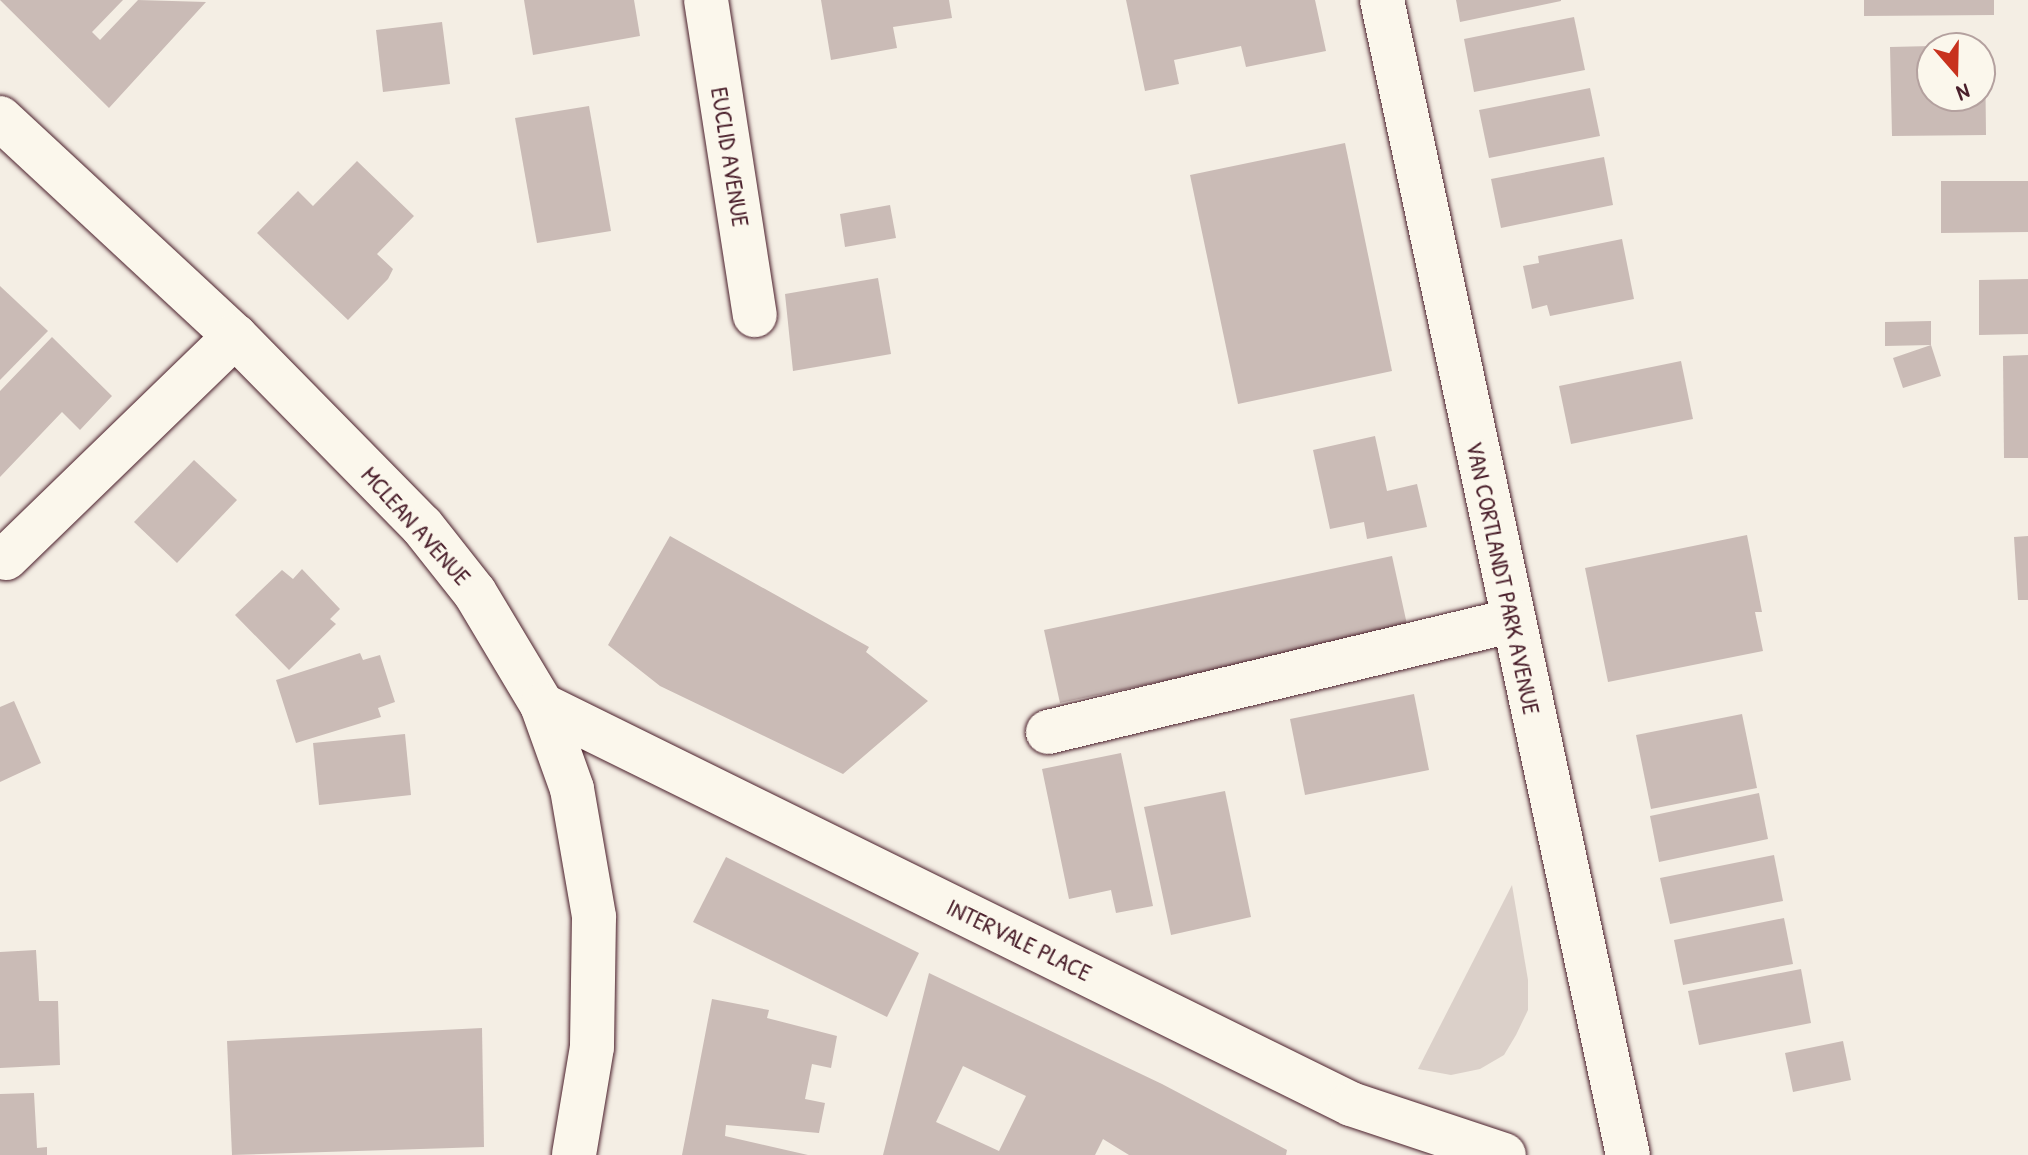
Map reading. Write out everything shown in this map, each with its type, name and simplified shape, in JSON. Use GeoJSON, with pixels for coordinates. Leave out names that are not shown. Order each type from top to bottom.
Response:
{"type":"FeatureCollection","features":[{"type":"Feature","properties":{"kind":"street","name":"EUCLID AVENUE"},"geometry":{"type":"LineString","coordinates":[[706,0],[755,315]]}},
{"type":"Feature","properties":{"kind":"street","name":"VAN CORTLANDT PARK AVENUE"},"geometry":{"type":"LineString","coordinates":[[1382,0],[1628,1155]]}},
{"type":"Feature","properties":{"kind":"street","name":"MCLEAN AVENUE"},"geometry":{"type":"LineString","coordinates":[[0,118],[235,336],[450,560],[542,705],[579,817],[594,917],[596,1006],[574,1155]]}},
{"type":"Feature","properties":{"kind":"street"},"geometry":{"type":"LineString","coordinates":[[6,558],[235,336]]}},
{"type":"Feature","properties":{"kind":"street"},"geometry":{"type":"LineString","coordinates":[[1048,732],[1512,621]]}},
{"type":"Feature","properties":{"kind":"street","name":"INTERVALE PLACE"},"geometry":{"type":"LineString","coordinates":[[542,705],[1351,1104],[1426,1145],[1504,1155]]}},
{"type":"Feature","properties":{"kind":"shaded area"},"geometry":{"type":"Polygon","coordinates":[[[1512,885],[1528,980],[1528,1010],[1516,1035],[1504,1055],[1480,1069],[1451,1075],[1418,1069],[1512,885]]]}},
{"type":"Feature","properties":{"kind":"building"},"geometry":{"type":"Polygon","coordinates":[[[0,0],[123,0],[92,32],[100,40],[138,0],[206,2],[109,108],[0,0]]]}},
{"type":"Feature","properties":{"kind":"building"},"geometry":{"type":"Polygon","coordinates":[[[524,0],[634,0],[640,36],[533,55],[524,0]]]}},
{"type":"Feature","properties":{"kind":"building"},"geometry":{"type":"Polygon","coordinates":[[[821,0],[949,0],[952,18],[893,27],[897,48],[831,60],[821,0]]]}},
{"type":"Feature","properties":{"kind":"building"},"geometry":{"type":"Polygon","coordinates":[[[1126,0],[1315,0],[1326,51],[1246,67],[1241,46],[1174,60],[1179,84],[1145,91],[1126,0]]]}},
{"type":"Feature","properties":{"kind":"building"},"geometry":{"type":"Polygon","coordinates":[[[1456,0],[1561,0],[1561,1],[1460,22],[1456,0]]]}},
{"type":"Feature","properties":{"kind":"building"},"geometry":{"type":"Polygon","coordinates":[[[1864,0],[1994,0],[1994,15],[1864,16],[1864,0]]]}},
{"type":"Feature","properties":{"kind":"building"},"geometry":{"type":"Polygon","coordinates":[[[1574,17],[1585,70],[1474,92],[1464,39],[1574,17]]]}},
{"type":"Feature","properties":{"kind":"building"},"geometry":{"type":"Polygon","coordinates":[[[442,22],[450,84],[383,92],[376,30],[442,22]]]}},
{"type":"Feature","properties":{"kind":"building"},"geometry":{"type":"Polygon","coordinates":[[[1916,46],[1916,112],[1986,112],[1986,135],[1892,136],[1890,47],[1916,46]]]}},
{"type":"Feature","properties":{"kind":"building"},"geometry":{"type":"Polygon","coordinates":[[[1590,88],[1600,136],[1489,158],[1479,110],[1590,88]]]}},
{"type":"Feature","properties":{"kind":"building"},"geometry":{"type":"Polygon","coordinates":[[[589,106],[611,231],[537,243],[515,118],[589,106]]]}},
{"type":"Feature","properties":{"kind":"building"},"geometry":{"type":"Polygon","coordinates":[[[1345,143],[1392,371],[1238,404],[1190,175],[1345,143]]]}},
{"type":"Feature","properties":{"kind":"building"},"geometry":{"type":"Polygon","coordinates":[[[1604,157],[1613,205],[1501,228],[1491,179],[1604,157]]]}},
{"type":"Feature","properties":{"kind":"building"},"geometry":{"type":"Polygon","coordinates":[[[357,161],[414,216],[377,254],[393,269],[388,279],[348,320],[257,233],[298,191],[313,206],[357,161]]]}},
{"type":"Feature","properties":{"kind":"building"},"geometry":{"type":"Polygon","coordinates":[[[1941,181],[2028,181],[2028,232],[1941,233],[1941,181]]]}},
{"type":"Feature","properties":{"kind":"building"},"geometry":{"type":"Polygon","coordinates":[[[890,205],[896,238],[845,247],[840,214],[890,205]]]}},
{"type":"Feature","properties":{"kind":"building"},"geometry":{"type":"Polygon","coordinates":[[[1622,239],[1634,299],[1550,316],[1547,305],[1532,309],[1523,266],[1539,263],[1538,256],[1622,239]]]}},
{"type":"Feature","properties":{"kind":"building"},"geometry":{"type":"Polygon","coordinates":[[[878,278],[891,354],[793,371],[785,294],[878,278]]]}},
{"type":"Feature","properties":{"kind":"building"},"geometry":{"type":"Polygon","coordinates":[[[2028,279],[2028,334],[1979,335],[1979,280],[2028,279]]]}},
{"type":"Feature","properties":{"kind":"building"},"geometry":{"type":"Polygon","coordinates":[[[0,286],[48,331],[0,380],[0,286]]]}},
{"type":"Feature","properties":{"kind":"building"},"geometry":{"type":"Polygon","coordinates":[[[1931,321],[1931,345],[1885,346],[1885,322],[1931,321]]]}},
{"type":"Feature","properties":{"kind":"building"},"geometry":{"type":"Polygon","coordinates":[[[52,337],[112,396],[80,430],[62,412],[0,477],[0,391],[52,337]]]}},
{"type":"Feature","properties":{"kind":"building"},"geometry":{"type":"Polygon","coordinates":[[[1931,345],[1941,376],[1903,388],[1893,358],[1931,345]]]}},
{"type":"Feature","properties":{"kind":"building"},"geometry":{"type":"Polygon","coordinates":[[[2028,355],[2028,458],[2004,458],[2003,356],[2028,355]]]}},
{"type":"Feature","properties":{"kind":"building"},"geometry":{"type":"Polygon","coordinates":[[[1681,361],[1693,419],[1571,444],[1559,386],[1681,361]]]}},
{"type":"Feature","properties":{"kind":"building"},"geometry":{"type":"Polygon","coordinates":[[[1375,436],[1387,491],[1417,484],[1427,527],[1367,539],[1364,522],[1330,529],[1313,450],[1375,436]]]}},
{"type":"Feature","properties":{"kind":"building"},"geometry":{"type":"Polygon","coordinates":[[[194,460],[237,500],[177,563],[134,522],[194,460]]]}},
{"type":"Feature","properties":{"kind":"building"},"geometry":{"type":"Polygon","coordinates":[[[1747,535],[1762,612],[1755,612],[1763,651],[1608,682],[1585,568],[1747,535]]]}},
{"type":"Feature","properties":{"kind":"building"},"geometry":{"type":"Polygon","coordinates":[[[670,536],[869,647],[866,652],[928,701],[843,774],[660,686],[608,645],[670,536]]]}},
{"type":"Feature","properties":{"kind":"building"},"geometry":{"type":"Polygon","coordinates":[[[2028,536],[2028,600],[2018,600],[2014,537],[2028,536]]]}},
{"type":"Feature","properties":{"kind":"building"},"geometry":{"type":"Polygon","coordinates":[[[1392,556],[1408,629],[1060,703],[1044,630],[1392,556]]]}},
{"type":"Feature","properties":{"kind":"building"},"geometry":{"type":"Polygon","coordinates":[[[302,569],[340,609],[330,619],[336,624],[289,670],[235,615],[282,570],[293,579],[302,569]]]}},
{"type":"Feature","properties":{"kind":"building"},"geometry":{"type":"Polygon","coordinates":[[[360,653],[363,660],[380,655],[395,702],[378,708],[381,717],[296,743],[276,680],[360,653]]]}},
{"type":"Feature","properties":{"kind":"building"},"geometry":{"type":"Polygon","coordinates":[[[1414,694],[1429,770],[1305,795],[1290,719],[1414,694]]]}},
{"type":"Feature","properties":{"kind":"building"},"geometry":{"type":"Polygon","coordinates":[[[14,701],[41,763],[0,782],[0,707],[14,701]]]}},
{"type":"Feature","properties":{"kind":"building"},"geometry":{"type":"Polygon","coordinates":[[[1742,714],[1757,788],[1651,809],[1636,735],[1742,714]]]}},
{"type":"Feature","properties":{"kind":"building"},"geometry":{"type":"Polygon","coordinates":[[[405,734],[411,795],[319,805],[313,743],[405,734]]]}},
{"type":"Feature","properties":{"kind":"building"},"geometry":{"type":"Polygon","coordinates":[[[1121,753],[1153,906],[1116,913],[1111,890],[1069,899],[1042,769],[1121,753]]]}},
{"type":"Feature","properties":{"kind":"building"},"geometry":{"type":"Polygon","coordinates":[[[1225,791],[1251,917],[1171,935],[1144,807],[1225,791]]]}},
{"type":"Feature","properties":{"kind":"building"},"geometry":{"type":"Polygon","coordinates":[[[1759,793],[1768,839],[1659,862],[1650,816],[1759,793]]]}},
{"type":"Feature","properties":{"kind":"building"},"geometry":{"type":"Polygon","coordinates":[[[1774,855],[1783,901],[1670,924],[1660,878],[1774,855]]]}},
{"type":"Feature","properties":{"kind":"building"},"geometry":{"type":"Polygon","coordinates":[[[726,857],[919,953],[887,1017],[693,922],[726,857]]]}},
{"type":"Feature","properties":{"kind":"building"},"geometry":{"type":"Polygon","coordinates":[[[1784,918],[1793,964],[1683,985],[1674,940],[1784,918]]]}},
{"type":"Feature","properties":{"kind":"building"},"geometry":{"type":"Polygon","coordinates":[[[36,950],[39,1001],[58,1001],[60,1065],[0,1068],[0,952],[36,950]]]}},
{"type":"Feature","properties":{"kind":"building"},"geometry":{"type":"Polygon","coordinates":[[[1801,969],[1811,1023],[1699,1045],[1688,991],[1801,969]]]}},
{"type":"Feature","properties":{"kind":"building"},"geometry":{"type":"Polygon","coordinates":[[[929,973],[1162,1084],[1287,1150],[1286,1155],[1129,1155],[1103,1139],[1095,1155],[883,1155],[929,973]],[[963,1066],[936,1122],[999,1151],[1026,1096],[963,1066]]]}},
{"type":"Feature","properties":{"kind":"building"},"geometry":{"type":"Polygon","coordinates":[[[712,999],[769,1010],[767,1018],[837,1036],[831,1068],[812,1064],[805,1099],[825,1103],[819,1133],[726,1125],[725,1136],[808,1155],[682,1155],[712,999]]]}},
{"type":"Feature","properties":{"kind":"building"},"geometry":{"type":"Polygon","coordinates":[[[482,1028],[484,1147],[232,1155],[227,1041],[482,1028]]]}},
{"type":"Feature","properties":{"kind":"building"},"geometry":{"type":"Polygon","coordinates":[[[1843,1041],[1851,1080],[1793,1092],[1785,1053],[1843,1041]]]}},
{"type":"Feature","properties":{"kind":"building"},"geometry":{"type":"Polygon","coordinates":[[[34,1093],[37,1148],[47,1147],[47,1155],[0,1155],[0,1094],[34,1093]]]}}]}
